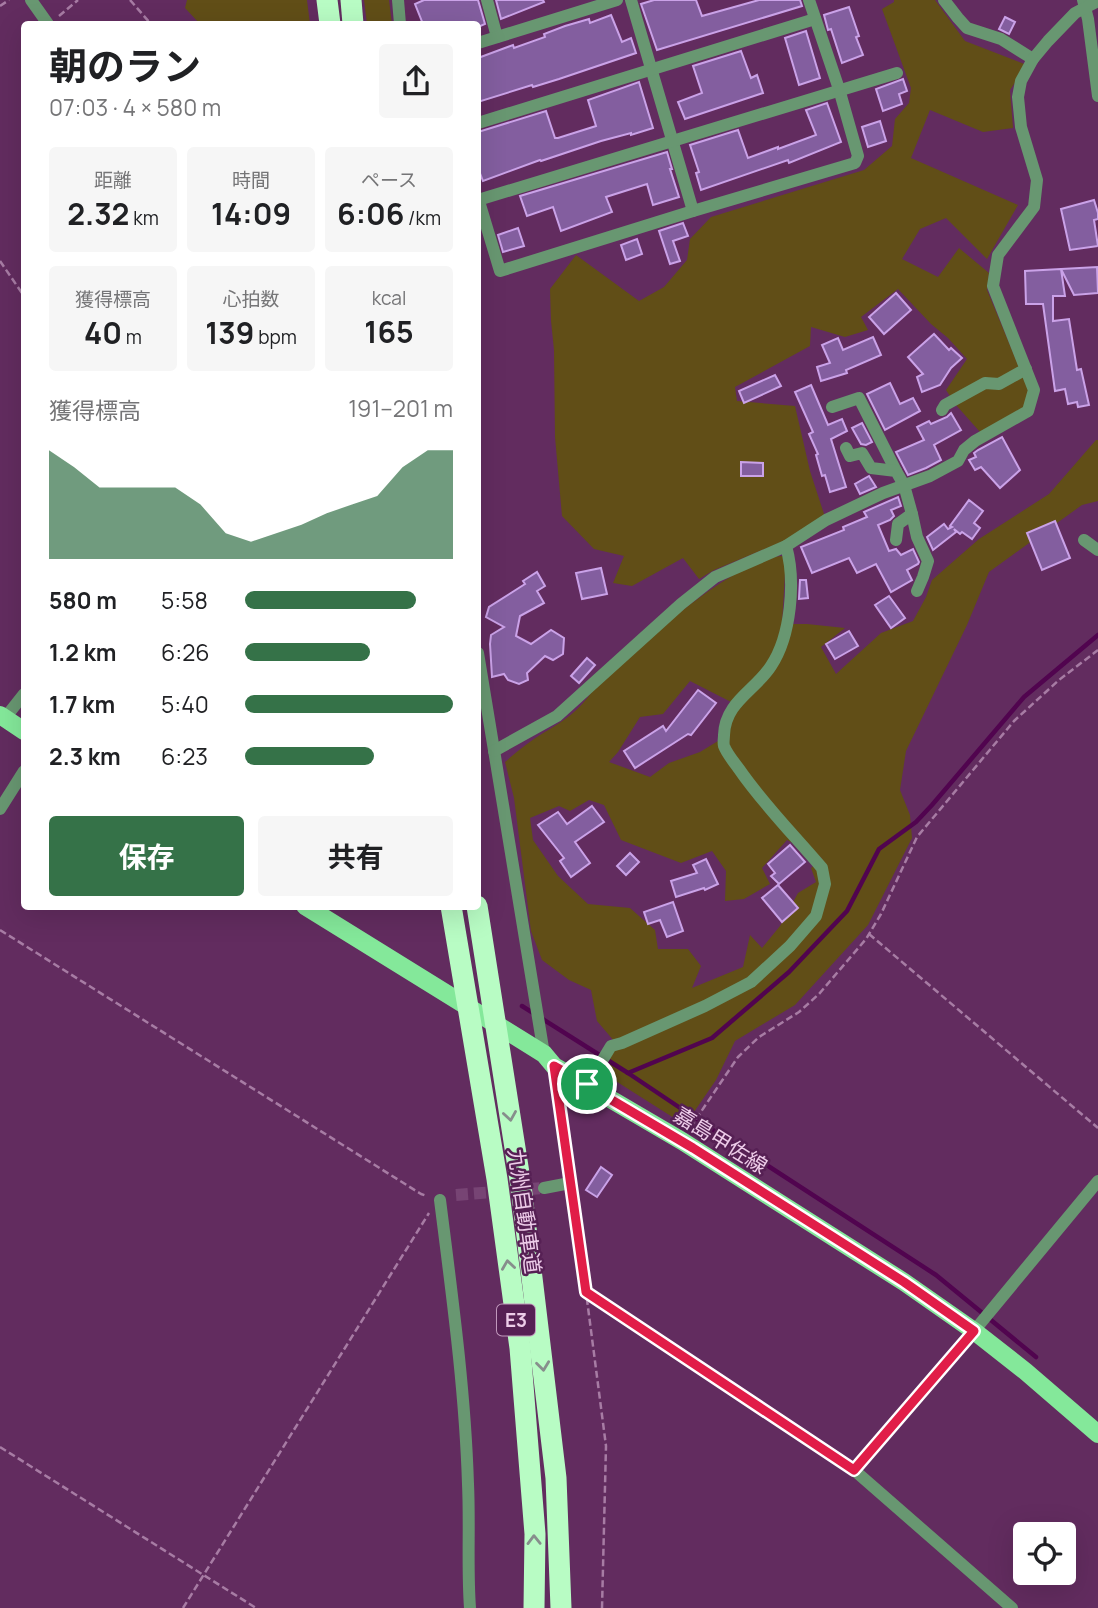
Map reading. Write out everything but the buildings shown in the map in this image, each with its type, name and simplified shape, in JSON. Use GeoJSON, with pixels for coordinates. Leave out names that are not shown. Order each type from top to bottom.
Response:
{"type":"FeatureCollection","features":[{"type":"Feature","properties":{"kind":"highway"},"geometry":{"type":"LineString","coordinates":[[327,0],[330,21]]}},
{"type":"Feature","properties":{"kind":"highway"},"geometry":{"type":"LineString","coordinates":[[351,0],[353,21]]}},
{"type":"Feature","properties":{"kind":"highway","name":"九州自動車道"},"geometry":{"type":"LineString","coordinates":[[452,910],[497,1179],[520,1348],[535,1534],[534,1608]]}},
{"type":"Feature","properties":{"kind":"highway","name":"九州自動車道"},"geometry":{"type":"LineString","coordinates":[[478,910],[522,1186],[556,1478],[561,1608]]}},
{"type":"Feature","properties":{"kind":"main road"},"geometry":{"type":"LineString","coordinates":[[3,717],[21,730]]}},
{"type":"Feature","properties":{"kind":"main road","name":"嘉島甲佐線"},"geometry":{"type":"LineString","coordinates":[[311,910],[549,1060],[591,1079],[682,1141],[978,1326],[1098,1434]]}},
{"type":"Feature","properties":{"kind":"street"},"geometry":{"type":"LineString","coordinates":[[31,0],[46,21]]}},
{"type":"Feature","properties":{"kind":"street"},"geometry":{"type":"LineString","coordinates":[[398,0],[400,21]]}},
{"type":"Feature","properties":{"kind":"street"},"geometry":{"type":"LineString","coordinates":[[487,0],[496,37]]}},
{"type":"Feature","properties":{"kind":"street"},"geometry":{"type":"LineString","coordinates":[[481,42],[617,0]]}},
{"type":"Feature","properties":{"kind":"street"},"geometry":{"type":"LineString","coordinates":[[631,0],[693,211]]}},
{"type":"Feature","properties":{"kind":"street"},"geometry":{"type":"LineString","coordinates":[[481,209],[500,271],[855,163],[858,156],[809,0]]}},
{"type":"Feature","properties":{"kind":"street"},"geometry":{"type":"LineString","coordinates":[[944,0],[967,28],[1001,39],[1033,59]]}},
{"type":"Feature","properties":{"kind":"street"},"geometry":{"type":"LineString","coordinates":[[494,751],[557,716],[681,604],[715,577],[786,546],[826,520],[883,493],[930,476],[958,461],[964,450],[975,441],[1028,411],[1034,390],[993,286],[998,255],[1034,207],[1037,180],[1021,127],[1018,97],[1021,81],[1033,59],[1084,4],[1098,1]]}},
{"type":"Feature","properties":{"kind":"street"},"geometry":{"type":"LineString","coordinates":[[1084,4],[1098,96]]}},
{"type":"Feature","properties":{"kind":"street"},"geometry":{"type":"LineString","coordinates":[[481,122],[815,19]]}},
{"type":"Feature","properties":{"kind":"street"},"geometry":{"type":"LineString","coordinates":[[481,198],[897,73]]}},
{"type":"Feature","properties":{"kind":"street"},"geometry":{"type":"LineString","coordinates":[[942,410],[945,405],[985,383],[999,384],[1026,369]]}},
{"type":"Feature","properties":{"kind":"street"},"geometry":{"type":"LineString","coordinates":[[832,407],[859,398],[904,485],[917,537],[928,561],[917,590]]}},
{"type":"Feature","properties":{"kind":"street"},"geometry":{"type":"LineString","coordinates":[[846,448],[850,456],[862,453],[871,468],[896,471]]}},
{"type":"Feature","properties":{"kind":"street"},"geometry":{"type":"LineString","coordinates":[[896,540],[898,524],[912,514]]}},
{"type":"Feature","properties":{"kind":"street"},"geometry":{"type":"LineString","coordinates":[[1084,540],[1098,550]]}},
{"type":"Feature","properties":{"kind":"street"},"geometry":{"type":"LineString","coordinates":[[591,1079],[611,1045],[622,1043],[705,1006],[751,982],[790,946],[816,916],[825,884],[822,868],[750,785],[723,745],[724,725],[735,704],[771,667],[785,634],[790,601],[790,560],[786,546]]}},
{"type":"Feature","properties":{"kind":"street"},"geometry":{"type":"LineString","coordinates":[[481,671],[535,1001],[549,1060]]}},
{"type":"Feature","properties":{"kind":"street"},"geometry":{"type":"LineString","coordinates":[[3,717],[21,697]]}},
{"type":"Feature","properties":{"kind":"street"},"geometry":{"type":"LineString","coordinates":[[0,809],[21,776]]}},
{"type":"Feature","properties":{"kind":"street"},"geometry":{"type":"LineString","coordinates":[[978,1326],[1098,1181]]}},
{"type":"Feature","properties":{"kind":"street"},"geometry":{"type":"LineString","coordinates":[[544,1188],[570,1183]]}},
{"type":"Feature","properties":{"kind":"street"},"geometry":{"type":"LineString","coordinates":[[440,1200],[460,1371],[468,1484],[470,1608]]}},
{"type":"Feature","properties":{"kind":"street"},"geometry":{"type":"LineString","coordinates":[[854,1470],[1012,1608]]}},
{"type":"Feature","properties":{"kind":"path"},"geometry":{"type":"LineString","coordinates":[[0,6],[9,0]]}},
{"type":"Feature","properties":{"kind":"path"},"geometry":{"type":"LineString","coordinates":[[52,21],[78,0]]}},
{"type":"Feature","properties":{"kind":"path"},"geometry":{"type":"LineString","coordinates":[[130,0],[148,21]]}},
{"type":"Feature","properties":{"kind":"path"},"geometry":{"type":"LineString","coordinates":[[0,261],[21,292]]}},
{"type":"Feature","properties":{"kind":"path"},"geometry":{"type":"LineString","coordinates":[[689,1130],[738,1057],[760,1037],[799,1012],[819,994],[869,934],[917,837],[1014,721],[1059,680],[1098,650]]}},
{"type":"Feature","properties":{"kind":"path"},"geometry":{"type":"LineString","coordinates":[[0,930],[421,1194],[440,1200],[183,1608]]}},
{"type":"Feature","properties":{"kind":"path"},"geometry":{"type":"LineString","coordinates":[[869,934],[1098,1128]]}},
{"type":"Feature","properties":{"kind":"path"},"geometry":{"type":"LineString","coordinates":[[549,1060],[570,1183],[606,1446],[602,1608]]}},
{"type":"Feature","properties":{"kind":"path"},"geometry":{"type":"LineString","coordinates":[[586,1292],[854,1470],[978,1326]]}},
{"type":"Feature","properties":{"kind":"path"},"geometry":{"type":"LineString","coordinates":[[0,1447],[256,1608]]}},
{"type":"Feature","properties":{"kind":"shaded area"},"geometry":{"type":"Polygon","coordinates":[[[187,0],[307,0],[310,21],[197,21],[185,8],[187,0]]]}},
{"type":"Feature","properties":{"kind":"shaded area"},"geometry":{"type":"Polygon","coordinates":[[[364,0],[389,0],[392,21],[367,21],[364,0]]]}},
{"type":"Feature","properties":{"kind":"shaded area"},"geometry":{"type":"Polygon","coordinates":[[[894,0],[935,0],[965,41],[1027,65],[1010,90],[1013,128],[983,132],[930,110],[911,158],[1018,205],[987,259],[946,218],[920,229],[902,259],[938,277],[959,248],[989,273],[987,290],[1028,389],[1028,407],[980,432],[946,390],[967,359],[898,289],[861,317],[868,330],[845,337],[811,327],[810,346],[735,387],[737,401],[795,406],[810,471],[825,517],[789,539],[714,570],[699,579],[683,558],[632,586],[613,583],[624,556],[594,549],[562,516],[555,437],[550,289],[576,255],[639,301],[664,287],[687,260],[690,239],[711,217],[864,170],[892,146],[895,119],[909,103],[911,88],[882,9],[894,0]]]}},
{"type":"Feature","properties":{"kind":"shaded area"},"geometry":{"type":"Polygon","coordinates":[[[1098,440],[1098,501],[1082,505],[989,572],[967,625],[906,751],[900,790],[910,815],[912,838],[868,925],[795,1005],[735,1041],[716,1080],[685,1125],[603,1073],[614,1041],[597,1021],[591,990],[569,980],[542,960],[531,931],[514,798],[505,762],[581,706],[599,684],[661,628],[715,586],[742,570],[766,559],[786,556],[782,624],[845,628],[821,647],[836,674],[881,633],[913,621],[932,580],[979,539],[1049,494],[1098,440]],[[690,681],[663,714],[640,717],[609,762],[650,777],[669,763],[700,752],[718,741],[735,704],[690,681]],[[589,800],[570,811],[559,806],[530,818],[533,840],[558,876],[588,904],[630,908],[655,930],[658,949],[688,949],[701,966],[692,988],[743,967],[750,935],[762,948],[780,926],[798,893],[816,882],[811,868],[822,858],[787,840],[762,868],[770,884],[744,899],[725,901],[726,871],[712,851],[681,863],[621,840],[604,805],[589,800]]]}},
{"type":"Feature","properties":{"kind":"waterway"},"geometry":{"type":"LineString","coordinates":[[522,1006],[628,1073],[712,1038],[789,972],[847,911],[879,849],[916,822],[1024,697],[1098,635]]}},
{"type":"Feature","properties":{"kind":"waterway"},"geometry":{"type":"LineString","coordinates":[[628,1073],[936,1275],[1036,1357]]}},
{"type":"Feature","properties":{"kind":"tunnel"},"geometry":{"type":"LineString","coordinates":[[456,1195],[544,1188]]}},
{"type":"Feature","properties":{"kind":"route"},"geometry":{"type":"LineString","coordinates":[[554,1066],[587,1084],[904,1282],[974,1331],[854,1470],[586,1292],[554,1066]]}}]}
